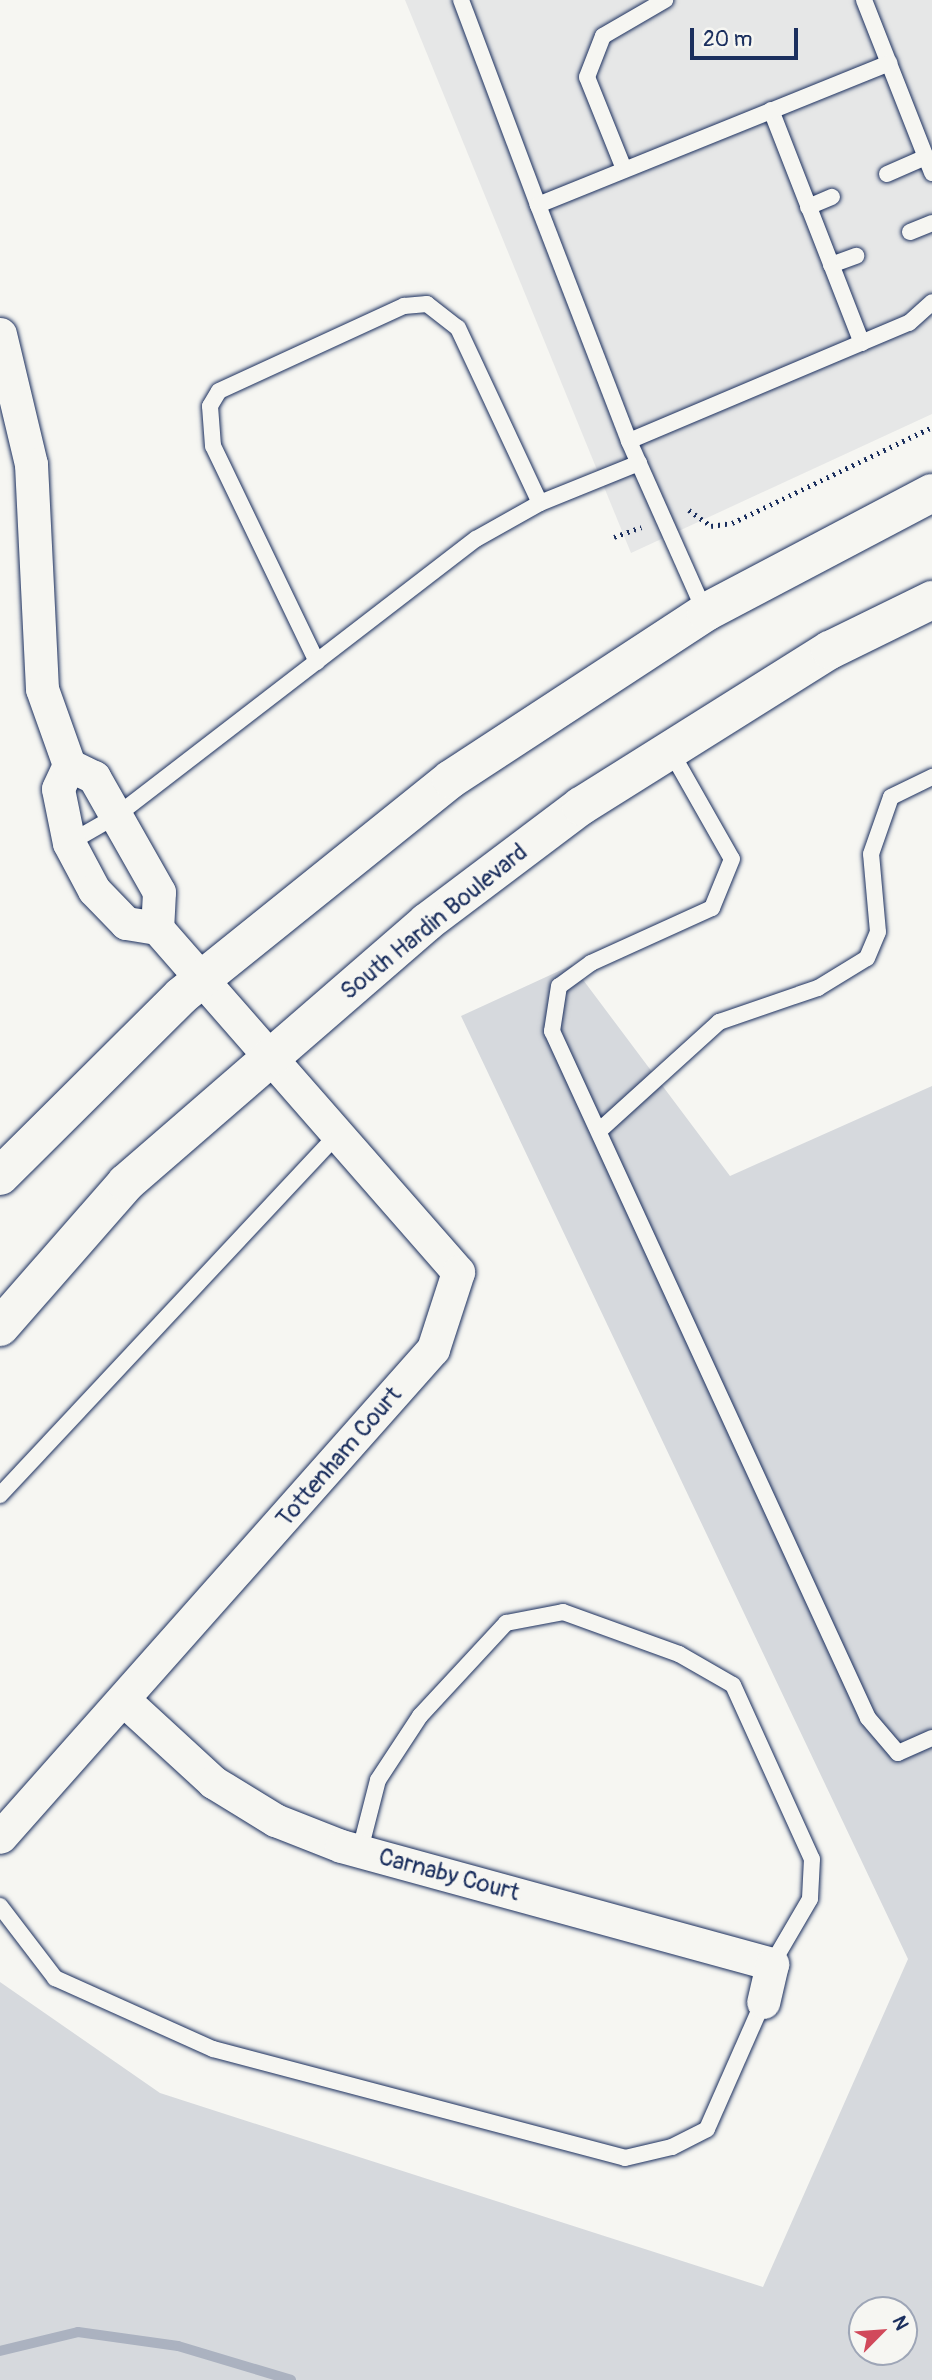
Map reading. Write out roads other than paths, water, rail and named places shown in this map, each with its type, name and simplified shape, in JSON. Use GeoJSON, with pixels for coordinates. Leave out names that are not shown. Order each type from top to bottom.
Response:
{"type":"FeatureCollection","features":[{"type":"Feature","properties":{"kind":"main road"},"geometry":{"type":"LineString","coordinates":[[0,1175],[203,978],[451,779],[706,612],[932,493]]}},
{"type":"Feature","properties":{"kind":"main road","name":"South Hardin Boulevard"},"geometry":{"type":"LineString","coordinates":[[0,1327],[126,1183],[427,922],[581,806],[830,650],[932,600]]}},
{"type":"Feature","properties":{"kind":"street"},"geometry":{"type":"LineString","coordinates":[[0,334],[9,402],[31,464],[42,689],[69,765],[58,789],[69,843],[94,890],[126,923],[157,928],[159,892],[94,777],[69,765]]}},
{"type":"Feature","properties":{"kind":"street","name":"Tottenham Court"},"geometry":{"type":"LineString","coordinates":[[0,1837],[125,1701],[433,1349],[458,1272],[273,1056],[157,928]]}},
{"type":"Feature","properties":{"kind":"street","name":"Carnaby Court"},"geometry":{"type":"LineString","coordinates":[[125,1701],[185,1759],[243,1802],[360,1850],[772,1964]]}},
{"type":"Feature","properties":{"kind":"street"},"geometry":{"type":"LineString","coordinates":[[762,2002],[772,1964]]}},
{"type":"Feature","properties":{"kind":"lane"},"geometry":{"type":"LineString","coordinates":[[461,0],[629,441],[706,612]]}},
{"type":"Feature","properties":{"kind":"lane"},"geometry":{"type":"LineString","coordinates":[[624,169],[587,77],[603,36],[665,0]]}},
{"type":"Feature","properties":{"kind":"lane"},"geometry":{"type":"LineString","coordinates":[[864,0],[929,165],[887,174]]}},
{"type":"Feature","properties":{"kind":"lane"},"geometry":{"type":"LineString","coordinates":[[538,205],[889,63]]}},
{"type":"Feature","properties":{"kind":"lane"},"geometry":{"type":"LineString","coordinates":[[771,110],[862,343]]}},
{"type":"Feature","properties":{"kind":"lane"},"geometry":{"type":"LineString","coordinates":[[808,207],[832,197]]}},
{"type":"Feature","properties":{"kind":"lane"},"geometry":{"type":"LineString","coordinates":[[910,232],[932,223]]}},
{"type":"Feature","properties":{"kind":"lane"},"geometry":{"type":"LineString","coordinates":[[831,265],[856,256]]}},
{"type":"Feature","properties":{"kind":"lane"},"geometry":{"type":"LineString","coordinates":[[629,441],[909,323],[932,302]]}},
{"type":"Feature","properties":{"kind":"lane"},"geometry":{"type":"LineString","coordinates":[[317,663],[213,446],[210,406],[219,391],[404,306],[427,304],[458,328],[540,503]]}},
{"type":"Feature","properties":{"kind":"lane"},"geometry":{"type":"LineString","coordinates":[[69,843],[116,816],[476,539],[540,503],[639,463]]}},
{"type":"Feature","properties":{"kind":"lane"},"geometry":{"type":"LineString","coordinates":[[670,750],[732,859],[712,908],[591,963],[559,986],[552,1031],[600,1130],[868,1718],[898,1753],[932,1738]]}},
{"type":"Feature","properties":{"kind":"lane"},"geometry":{"type":"LineString","coordinates":[[600,1130],[719,1022],[818,988],[867,958],[878,932],[871,854],[891,797],[932,777]]}},
{"type":"Feature","properties":{"kind":"lane"},"geometry":{"type":"LineString","coordinates":[[0,1495],[339,1133]]}},
{"type":"Feature","properties":{"kind":"lane"},"geometry":{"type":"LineString","coordinates":[[360,1850],[378,1780],[420,1716],[506,1623],[563,1612],[680,1654],[733,1685],[812,1859],[810,1899],[772,1964]]}},
{"type":"Feature","properties":{"kind":"lane"},"geometry":{"type":"LineString","coordinates":[[0,1906],[55,1978],[213,2049],[625,2158],[672,2147],[707,2129],[762,2002]]}},
{"type":"Feature","properties":{"kind":"waterway"},"geometry":{"type":"LineString","coordinates":[[0,2351],[78,2332],[178,2346],[291,2380]]}}]}
